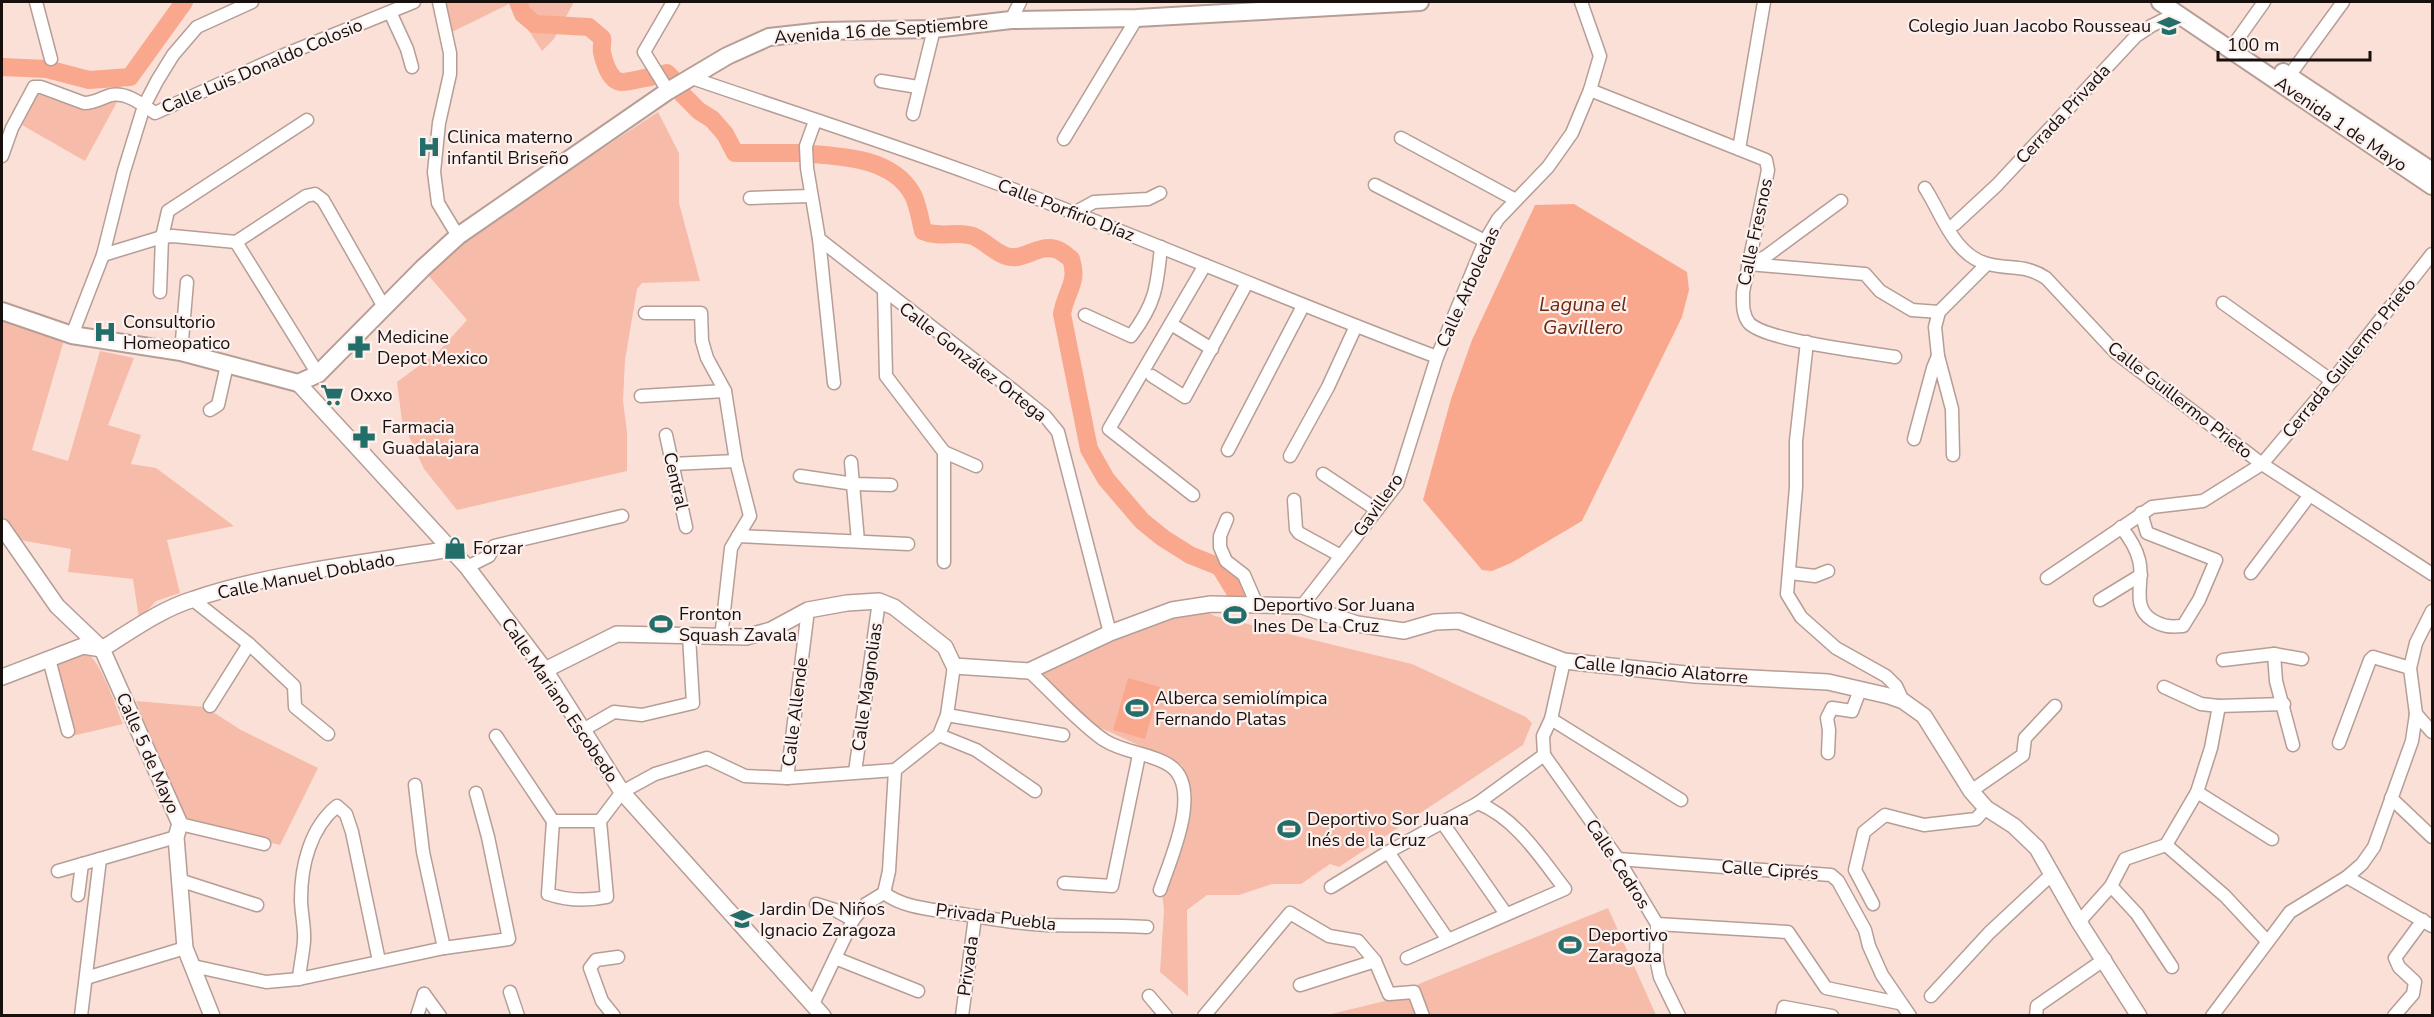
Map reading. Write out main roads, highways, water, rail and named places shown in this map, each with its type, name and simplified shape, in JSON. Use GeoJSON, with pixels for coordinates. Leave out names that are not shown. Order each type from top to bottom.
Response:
{"type":"FeatureCollection","features":[{"type":"Feature","properties":{"kind":"main road","name":"Avenida 16 de Septiembre"},"geometry":{"type":"LineString","coordinates":[[2,311],[72,335],[181,352],[298,383],[318,374],[458,236],[668,91],[728,56],[769,37],[823,31],[934,29],[1011,20],[1137,18],[1355,3],[1420,2]]}},
{"type":"Feature","properties":{"kind":"main road","name":"Avenida 1 de Mayo"},"geometry":{"type":"LineString","coordinates":[[2160,2],[2178,7],[2237,40],[2433,171]]}},
{"type":"Feature","properties":{"kind":"main road","name":"Avenida 1 de Mayo"},"geometry":{"type":"LineString","coordinates":[[2178,7],[2433,186]]}},
{"type":"Feature","properties":{"kind":"water","name":"Laguna el Gavillero"},"geometry":{"type":"Polygon","coordinates":[[[1574,204],[1687,272],[1689,290],[1682,317],[1582,521],[1511,563],[1492,571],[1482,570],[1423,500],[1451,399],[1472,340],[1535,205],[1574,204]]]}},
{"type":"Feature","properties":{"kind":"water","name":"Alberca semiolímpica Fernando Platas"},"geometry":{"type":"Polygon","coordinates":[[[1128,678],[1160,687],[1145,739],[1113,730],[1128,678]]]}},
{"type":"Feature","properties":{"kind":"waterway"},"geometry":{"type":"LineString","coordinates":[[2,67],[47,69],[89,80],[130,77],[184,2]]}},
{"type":"Feature","properties":{"kind":"waterway"},"geometry":{"type":"LineString","coordinates":[[518,2],[523,14],[535,24],[589,27],[602,38],[602,52],[606,66],[614,79],[625,82],[651,77]]}},
{"type":"Feature","properties":{"kind":"waterway"},"geometry":{"type":"LineString","coordinates":[[659,76],[667,73],[672,78]]}},
{"type":"Feature","properties":{"kind":"waterway"},"geometry":{"type":"LineString","coordinates":[[682,94],[699,111],[712,119],[725,134],[735,153],[801,153]]}},
{"type":"Feature","properties":{"kind":"waterway"},"geometry":{"type":"LineString","coordinates":[[809,154],[853,158],[894,174],[905,183],[913,195],[923,231],[936,234],[967,234],[1006,256],[1019,257],[1048,248],[1055,249],[1071,259],[1073,281],[1062,314],[1089,449],[1106,479],[1142,521],[1190,555],[1220,567],[1236,593]]}},
{"type":"Feature","properties":{"kind":"place","name":"Colegio Juan Jacobo Rousseau"},"geometry":{"type":"Point","coordinates":[2169,26]}},
{"type":"Feature","properties":{"kind":"place","name":"Clinica materno infantil Briseño"},"geometry":{"type":"Point","coordinates":[429,147]}},
{"type":"Feature","properties":{"kind":"place","name":"Consultorio Homeopatico"},"geometry":{"type":"Point","coordinates":[105,332]}},
{"type":"Feature","properties":{"kind":"place","name":"Medicine Depot Mexico"},"geometry":{"type":"Point","coordinates":[359,347]}},
{"type":"Feature","properties":{"kind":"place","name":"Oxxo"},"geometry":{"type":"Point","coordinates":[332,395]}},
{"type":"Feature","properties":{"kind":"place","name":"Farmacia Guadalajara"},"geometry":{"type":"Point","coordinates":[364,437]}},
{"type":"Feature","properties":{"kind":"place","name":"Forzar"},"geometry":{"type":"Point","coordinates":[455,548]}},
{"type":"Feature","properties":{"kind":"place","name":"Deportivo Sor Juana Ines De La Cruz"},"geometry":{"type":"Point","coordinates":[1235,615]}},
{"type":"Feature","properties":{"kind":"place","name":"Fronton Squash Zavala"},"geometry":{"type":"Point","coordinates":[661,624]}},
{"type":"Feature","properties":{"kind":"place","name":"Alberca semiolímpica Fernando Platas"},"geometry":{"type":"Point","coordinates":[1137,708]}},
{"type":"Feature","properties":{"kind":"place","name":"Deportivo Sor Juana Inés de la Cruz"},"geometry":{"type":"Point","coordinates":[1289,829]}},
{"type":"Feature","properties":{"kind":"place","name":"Jardin De Niños Ignacio Zaragoza"},"geometry":{"type":"Point","coordinates":[742,919]}},
{"type":"Feature","properties":{"kind":"place","name":"Deportivo Zaragoza"},"geometry":{"type":"Point","coordinates":[1570,945]}}]}
